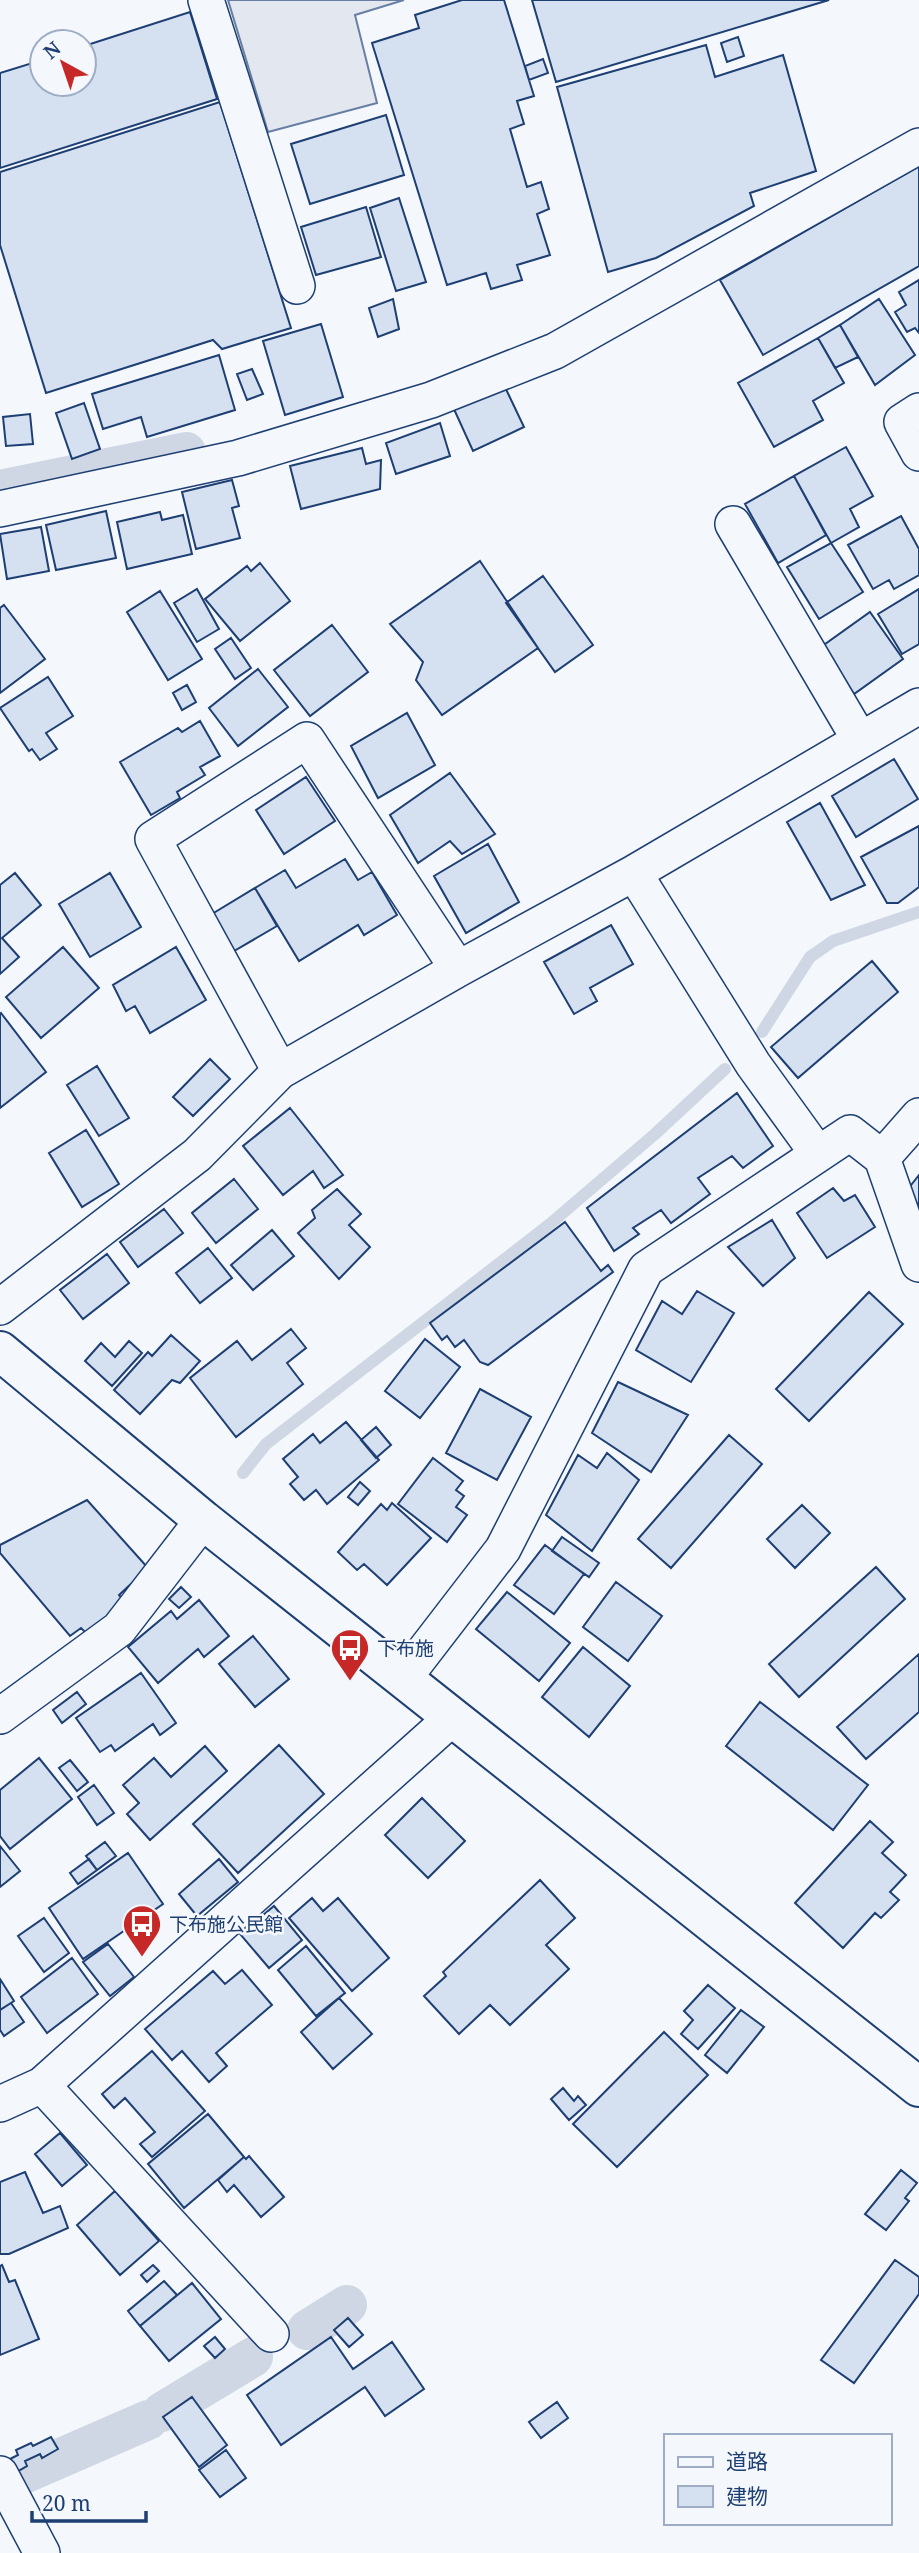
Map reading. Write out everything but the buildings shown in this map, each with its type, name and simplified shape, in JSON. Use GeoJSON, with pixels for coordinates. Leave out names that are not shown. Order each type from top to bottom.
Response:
{"type":"FeatureCollection","features":[{"type":"Feature","properties":{"kind":"street"},"geometry":{"type":"LineString","coordinates":[[206,0],[297,286]]}},
{"type":"Feature","properties":{"kind":"street"},"geometry":{"type":"LineString","coordinates":[[0,509],[238,458],[443,395],[555,351],[919,146]]}},
{"type":"Feature","properties":{"kind":"street"},"geometry":{"type":"LineString","coordinates":[[919,411],[902,422],[919,453]]}},
{"type":"Feature","properties":{"kind":"street"},"geometry":{"type":"LineString","coordinates":[[733,524],[860,740]]}},
{"type":"Feature","properties":{"kind":"street"},"geometry":{"type":"LineString","coordinates":[[0,1307],[197,1155],[280,1071],[458,969],[634,873],[919,706]]}},
{"type":"Feature","properties":{"kind":"street"},"geometry":{"type":"LineString","coordinates":[[280,1071],[153,839],[307,740],[458,969]]}},
{"type":"Feature","properties":{"kind":"street"},"geometry":{"type":"LineString","coordinates":[[634,873],[753,1064],[818,1154]]}},
{"type":"Feature","properties":{"kind":"street"},"geometry":{"type":"LineString","coordinates":[[882,1158],[919,1116]]}},
{"type":"Feature","properties":{"kind":"street"},"geometry":{"type":"LineString","coordinates":[[403,1679],[503,1549],[646,1269],[850,1133],[882,1158],[919,1264]]}},
{"type":"Feature","properties":{"kind":"street"},"geometry":{"type":"LineString","coordinates":[[0,1351],[203,1520],[919,2087]]}},
{"type":"Feature","properties":{"kind":"street"},"geometry":{"type":"LineString","coordinates":[[0,1716],[119,1629],[203,1520]]}},
{"type":"Feature","properties":{"kind":"street"},"geometry":{"type":"LineString","coordinates":[[0,2104],[42,2085],[452,1718]]}},
{"type":"Feature","properties":{"kind":"street"},"geometry":{"type":"LineString","coordinates":[[42,2085],[271,2334]]}},
{"type":"Feature","properties":{"kind":"street"},"geometry":{"type":"LineString","coordinates":[[0,2474],[42,2553]]}},
{"type":"Feature","properties":{"kind":"shaded area"},"geometry":{"type":"Polygon","coordinates":[[[228,0],[404,0],[355,15],[377,103],[268,132],[228,0]]]}},
{"type":"Feature","properties":{"kind":"waterway"},"geometry":{"type":"LineString","coordinates":[[0,490],[186,452]]}},
{"type":"Feature","properties":{"kind":"waterway"},"geometry":{"type":"LineString","coordinates":[[762,1032],[810,957],[833,941],[919,912]]}},
{"type":"Feature","properties":{"kind":"waterway"},"geometry":{"type":"LineString","coordinates":[[243,1473],[266,1444],[550,1224],[655,1134],[725,1069]]}},
{"type":"Feature","properties":{"kind":"waterway"},"geometry":{"type":"LineString","coordinates":[[307,2330],[347,2305]]}},
{"type":"Feature","properties":{"kind":"waterway"},"geometry":{"type":"LineString","coordinates":[[162,2412],[253,2357]]}},
{"type":"Feature","properties":{"kind":"waterway"},"geometry":{"type":"LineString","coordinates":[[10,2480],[148,2420]]}},
{"type":"Feature","properties":{"kind":"place","name":"下布施"},"geometry":{"type":"Point","coordinates":[350,1682]}},
{"type":"Feature","properties":{"kind":"place","name":"下布施公民館"},"geometry":{"type":"Point","coordinates":[142,1958]}}]}
